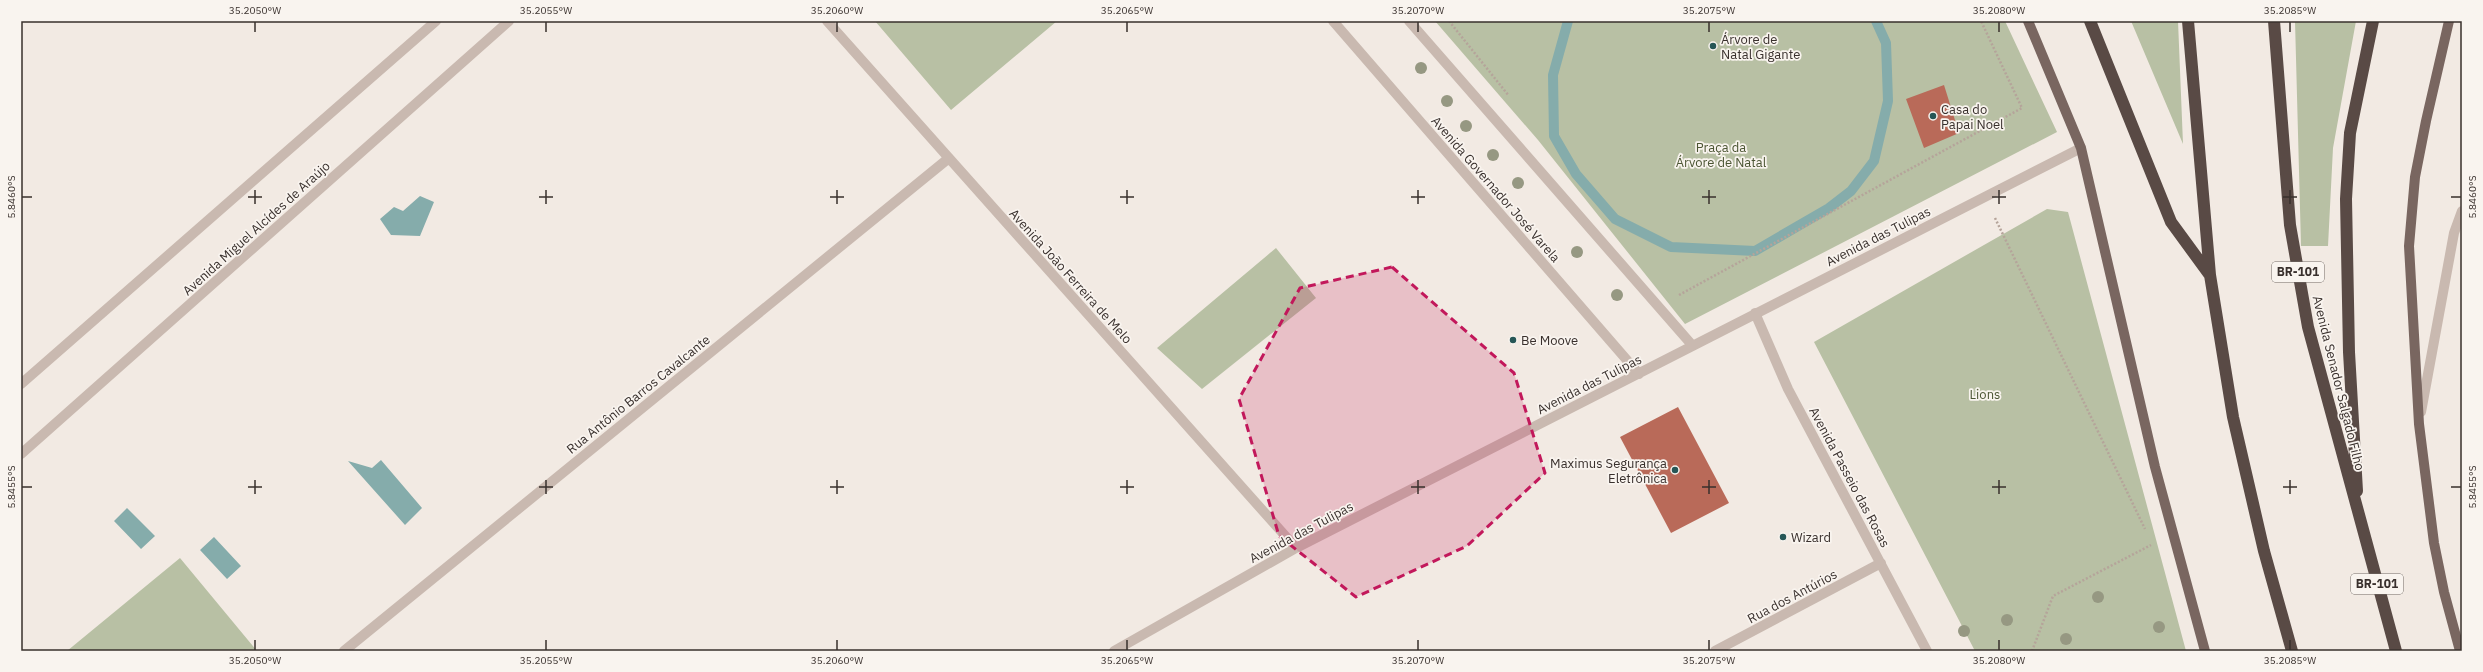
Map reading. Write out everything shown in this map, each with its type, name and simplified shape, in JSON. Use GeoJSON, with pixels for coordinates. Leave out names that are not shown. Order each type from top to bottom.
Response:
{"type":"FeatureCollection","features":[{"type":"Feature","properties":{"kind":"highway"},"geometry":{"type":"LineString","coordinates":[[2090,21],[2172,222],[2210,275]]}},
{"type":"Feature","properties":{"kind":"highway"},"geometry":{"type":"LineString","coordinates":[[2188,21],[2210,275],[2233,417],[2264,551],[2292,651]]}},
{"type":"Feature","properties":{"kind":"highway","name":"Avenida Senador Salgado Filho"},"geometry":{"type":"LineString","coordinates":[[2274,21],[2278,101],[2293,239],[2308,327],[2358,517],[2396,651]]}},
{"type":"Feature","properties":{"kind":"highway"},"geometry":{"type":"LineString","coordinates":[[2358,517],[2349,352],[2346,199],[2350,133],[2373,21]]}},
{"type":"Feature","properties":{"kind":"main road"},"geometry":{"type":"LineString","coordinates":[[2028,21],[2081,148],[2155,467],[2205,651]]}},
{"type":"Feature","properties":{"kind":"main road"},"geometry":{"type":"LineString","coordinates":[[2449,21],[2415,177],[2409,246],[2418,424],[2434,543],[2444,592],[2460,651]]}},
{"type":"Feature","properties":{"kind":"street"},"geometry":{"type":"LineString","coordinates":[[21,384],[436,21]]}},
{"type":"Feature","properties":{"kind":"street","name":"Avenida Miguel Alcídes de Araújo"},"geometry":{"type":"LineString","coordinates":[[21,454],[509,21]]}},
{"type":"Feature","properties":{"kind":"street","name":"Avenida João Ferreira de Melo"},"geometry":{"type":"LineString","coordinates":[[826,21],[1296,548]]}},
{"type":"Feature","properties":{"kind":"street","name":"Avenida Governador José Varela"},"geometry":{"type":"LineString","coordinates":[[1334,21],[1639,374]]}},
{"type":"Feature","properties":{"kind":"street"},"geometry":{"type":"LineString","coordinates":[[1408,21],[1692,345]]}},
{"type":"Feature","properties":{"kind":"street","name":"Avenida das Tulipas"},"geometry":{"type":"LineString","coordinates":[[1114,651],[1296,548],[2081,148]]}},
{"type":"Feature","properties":{"kind":"street","name":"Rua Antônio Barros Cavalcante"},"geometry":{"type":"LineString","coordinates":[[344,651],[949,158]]}},
{"type":"Feature","properties":{"kind":"street"},"geometry":{"type":"LineString","coordinates":[[2418,424],[2454,233],[2462,211]]}},
{"type":"Feature","properties":{"kind":"street","name":"Avenida Passeio das Rosas"},"geometry":{"type":"LineString","coordinates":[[1755,313],[1788,389],[1927,651]]}},
{"type":"Feature","properties":{"kind":"street","name":"Rua dos Antúrios"},"geometry":{"type":"LineString","coordinates":[[1715,651],[1881,563]]}},
{"type":"Feature","properties":{"kind":"path"},"geometry":{"type":"LineString","coordinates":[[1449,21],[1513,101]]}},
{"type":"Feature","properties":{"kind":"path"},"geometry":{"type":"LineString","coordinates":[[1672,299],[2022,108],[1981,21]]}},
{"type":"Feature","properties":{"kind":"path"},"geometry":{"type":"LineString","coordinates":[[1983,197],[2003,234],[2146,530]]}},
{"type":"Feature","properties":{"kind":"path"},"geometry":{"type":"LineString","coordinates":[[2032,651],[2053,596],[2153,544],[2150,537]]}},
{"type":"Feature","properties":{"kind":"highlighted area"},"geometry":{"type":"Polygon","coordinates":[[[1392,267],[1514,373],[1545,473],[1467,546],[1356,597],[1279,536],[1239,399],[1300,288],[1392,267]]]}},
{"type":"Feature","properties":{"kind":"green space"},"geometry":{"type":"Polygon","coordinates":[[[875,21],[1057,21],[951,110],[875,21]]]}},
{"type":"Feature","properties":{"kind":"green space","name":"Praça da Árvore de Natal"},"geometry":{"type":"Polygon","coordinates":[[[1435,21],[2005,21],[2057,132],[1685,324],[1538,140],[1435,21]]]}},
{"type":"Feature","properties":{"kind":"green space"},"geometry":{"type":"Polygon","coordinates":[[[2131,21],[2178,21],[2183,144],[2131,21]]]}},
{"type":"Feature","properties":{"kind":"green space"},"geometry":{"type":"Polygon","coordinates":[[[2295,21],[2356,21],[2333,148],[2328,246],[2301,246],[2295,21]]]}},
{"type":"Feature","properties":{"kind":"green space","name":"Lions"},"geometry":{"type":"Polygon","coordinates":[[[2047,209],[2068,212],[2186,651],[1975,651],[1814,342],[2047,209]]]}},
{"type":"Feature","properties":{"kind":"green space"},"geometry":{"type":"Polygon","coordinates":[[[1276,248],[1316,298],[1202,389],[1157,348],[1276,248]]]}},
{"type":"Feature","properties":{"kind":"green space"},"geometry":{"type":"Polygon","coordinates":[[[180,558],[257,651],[67,651],[180,558]]]}},
{"type":"Feature","properties":{"kind":"water"},"geometry":{"type":"Polygon","coordinates":[[[420,196],[434,202],[420,236],[391,235],[380,219],[394,207],[403,211],[420,196]]]}},
{"type":"Feature","properties":{"kind":"water"},"geometry":{"type":"Polygon","coordinates":[[[381,460],[422,508],[405,525],[348,461],[372,468],[381,460]]]}},
{"type":"Feature","properties":{"kind":"water"},"geometry":{"type":"Polygon","coordinates":[[[127,508],[155,536],[141,549],[114,521],[127,508]]]}},
{"type":"Feature","properties":{"kind":"water"},"geometry":{"type":"Polygon","coordinates":[[[214,537],[241,566],[227,579],[200,550],[214,537]]]}},
{"type":"Feature","properties":{"kind":"building","name":"Casa do Papai Noel"},"geometry":{"type":"Polygon","coordinates":[[[1944,85],[1959,133],[1924,148],[1906,99],[1944,85]]]}},
{"type":"Feature","properties":{"kind":"building","name":"Maximus Segurança Eletrônica"},"geometry":{"type":"Polygon","coordinates":[[[1678,407],[1729,503],[1671,533],[1620,437],[1678,407]]]}},
{"type":"Feature","properties":{"kind":"waterway"},"geometry":{"type":"LineString","coordinates":[[1568,21],[1553,75],[1554,136],[1576,174],[1615,219],[1671,247],[1755,251],[1829,208],[1851,191],[1874,161],[1888,101],[1886,43],[1876,21]]}},
{"type":"Feature","properties":{"kind":"place","name":"Árvore de Natal Gigante"},"geometry":{"type":"Point","coordinates":[1713,46]}},
{"type":"Feature","properties":{"kind":"place","name":"Casa do Papai Noel"},"geometry":{"type":"Point","coordinates":[1933,116]}},
{"type":"Feature","properties":{"kind":"place","name":"Be Moove"},"geometry":{"type":"Point","coordinates":[1513,340]}},
{"type":"Feature","properties":{"kind":"place","name":"Maximus Segurança Eletrônica"},"geometry":{"type":"Point","coordinates":[1675,470]}},
{"type":"Feature","properties":{"kind":"place","name":"Wizard"},"geometry":{"type":"Point","coordinates":[1783,537]}}]}
